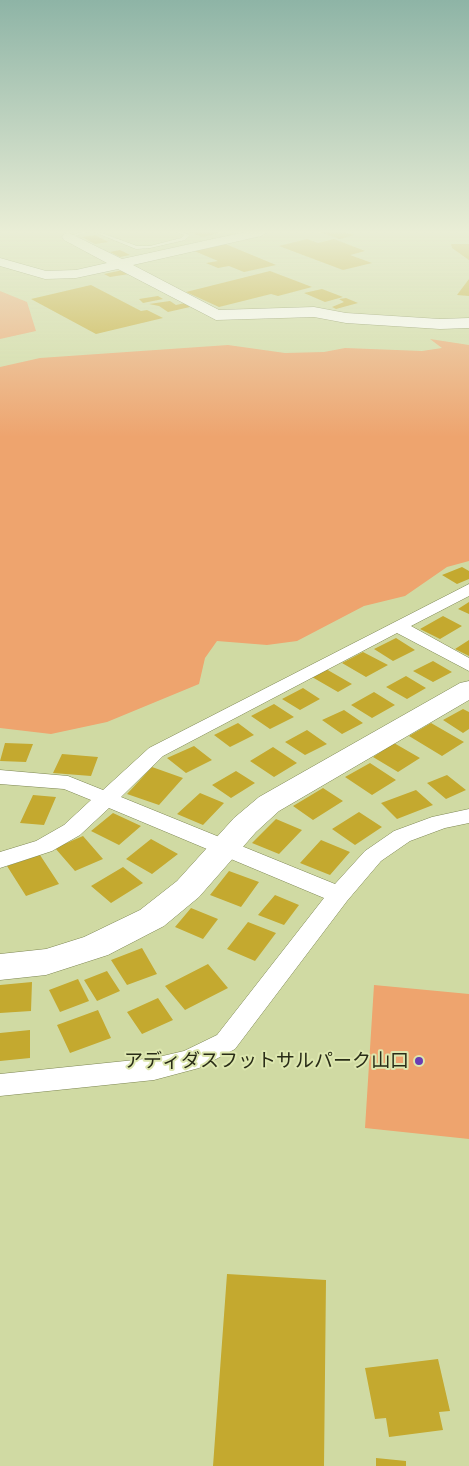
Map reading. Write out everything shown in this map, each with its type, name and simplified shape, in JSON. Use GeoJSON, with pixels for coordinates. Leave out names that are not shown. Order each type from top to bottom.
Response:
{"type":"FeatureCollection","features":[{"type":"Feature","properties":{"kind":"street"},"geometry":{"type":"LineString","coordinates":[[190,300],[222,316],[314,312],[346,318],[440,324],[469,323]]}},
{"type":"Feature","properties":{"kind":"street"},"geometry":{"type":"LineString","coordinates":[[0,860],[44,846],[72,830],[156,752],[469,589]]}},
{"type":"Feature","properties":{"kind":"street"},"geometry":{"type":"LineString","coordinates":[[397,626],[469,665]]}},
{"type":"Feature","properties":{"kind":"street"},"geometry":{"type":"LineString","coordinates":[[0,967],[46,962],[96,946],[152,918],[188,889],[269,804],[469,689]]}},
{"type":"Feature","properties":{"kind":"street"},"geometry":{"type":"LineString","coordinates":[[0,777],[68,783],[104,800],[226,847],[339,895]]}},
{"type":"Feature","properties":{"kind":"street"},"geometry":{"type":"LineString","coordinates":[[0,1085],[154,1068],[190,1060],[226,1042],[339,895],[373,856],[402,836],[440,822],[469,816]]}},
{"type":"Feature","properties":{"kind":"shaded area"},"geometry":{"type":"Polygon","coordinates":[[[0,300],[27,302],[36,331],[0,339],[0,300]]]}},
{"type":"Feature","properties":{"kind":"shaded area"},"geometry":{"type":"Polygon","coordinates":[[[430,339],[469,345],[469,561],[447,567],[405,596],[364,606],[297,641],[267,645],[217,641],[205,658],[199,684],[107,722],[51,734],[0,728],[0,367],[40,358],[228,345],[285,353],[324,352],[345,348],[422,351],[442,348],[430,339]]]}},
{"type":"Feature","properties":{"kind":"shaded area","name":"アディダスフットサルパーク山口"},"geometry":{"type":"Polygon","coordinates":[[[374,985],[469,994],[469,1139],[365,1128],[374,985]]]}},
{"type":"Feature","properties":{"kind":"building"},"geometry":{"type":"Polygon","coordinates":[[[34,300],[121,300],[141,311],[147,310],[163,318],[96,334],[34,300]]]}},
{"type":"Feature","properties":{"kind":"building"},"geometry":{"type":"Polygon","coordinates":[[[140,300],[156,300],[143,303],[140,300]]]}},
{"type":"Feature","properties":{"kind":"building"},"geometry":{"type":"Polygon","coordinates":[[[205,300],[245,300],[219,307],[205,300]]]}},
{"type":"Feature","properties":{"kind":"building"},"geometry":{"type":"Polygon","coordinates":[[[341,300],[352,300],[358,303],[336,309],[332,307],[344,302],[341,300]]]}},
{"type":"Feature","properties":{"kind":"building"},"geometry":{"type":"Polygon","coordinates":[[[170,301],[176,305],[185,303],[190,307],[168,312],[159,306],[149,304],[170,301]]]}},
{"type":"Feature","properties":{"kind":"building"},"geometry":{"type":"Polygon","coordinates":[[[462,567],[469,571],[469,579],[457,584],[442,575],[462,567]]]}},
{"type":"Feature","properties":{"kind":"building"},"geometry":{"type":"Polygon","coordinates":[[[469,602],[469,614],[458,609],[469,602]]]}},
{"type":"Feature","properties":{"kind":"building"},"geometry":{"type":"Polygon","coordinates":[[[443,616],[462,626],[440,639],[420,629],[443,616]]]}},
{"type":"Feature","properties":{"kind":"building"},"geometry":{"type":"Polygon","coordinates":[[[396,638],[415,650],[393,661],[374,649],[396,638]]]}},
{"type":"Feature","properties":{"kind":"building"},"geometry":{"type":"Polygon","coordinates":[[[469,640],[469,656],[455,649],[469,640]]]}},
{"type":"Feature","properties":{"kind":"building"},"geometry":{"type":"Polygon","coordinates":[[[363,652],[388,665],[366,677],[342,663],[363,652]]]}},
{"type":"Feature","properties":{"kind":"building"},"geometry":{"type":"Polygon","coordinates":[[[433,661],[452,672],[433,682],[413,671],[433,661]]]}},
{"type":"Feature","properties":{"kind":"building"},"geometry":{"type":"Polygon","coordinates":[[[326,669],[352,684],[338,692],[312,677],[326,669]]]}},
{"type":"Feature","properties":{"kind":"building"},"geometry":{"type":"Polygon","coordinates":[[[406,676],[426,688],[407,699],[386,687],[406,676]]]}},
{"type":"Feature","properties":{"kind":"building"},"geometry":{"type":"Polygon","coordinates":[[[303,688],[320,699],[300,710],[282,699],[303,688]]]}},
{"type":"Feature","properties":{"kind":"building"},"geometry":{"type":"Polygon","coordinates":[[[374,692],[395,705],[372,718],[351,705],[374,692]]]}},
{"type":"Feature","properties":{"kind":"building"},"geometry":{"type":"Polygon","coordinates":[[[274,704],[294,717],[270,729],[251,716],[274,704]]]}},
{"type":"Feature","properties":{"kind":"building"},"geometry":{"type":"Polygon","coordinates":[[[463,709],[469,712],[469,729],[463,733],[443,720],[463,709]]]}},
{"type":"Feature","properties":{"kind":"building"},"geometry":{"type":"Polygon","coordinates":[[[344,710],[363,723],[342,734],[322,720],[344,710]]]}},
{"type":"Feature","properties":{"kind":"building"},"geometry":{"type":"Polygon","coordinates":[[[238,723],[254,735],[230,747],[214,735],[238,723]]]}},
{"type":"Feature","properties":{"kind":"building"},"geometry":{"type":"Polygon","coordinates":[[[431,723],[464,742],[442,756],[409,736],[431,723]]]}},
{"type":"Feature","properties":{"kind":"building"},"geometry":{"type":"Polygon","coordinates":[[[307,730],[327,744],[305,755],[285,742],[307,730]]]}},
{"type":"Feature","properties":{"kind":"building"},"geometry":{"type":"Polygon","coordinates":[[[5,743],[33,744],[26,762],[0,761],[5,743]]]}},
{"type":"Feature","properties":{"kind":"building"},"geometry":{"type":"Polygon","coordinates":[[[394,743],[420,758],[398,772],[373,757],[394,743]]]}},
{"type":"Feature","properties":{"kind":"building"},"geometry":{"type":"Polygon","coordinates":[[[194,746],[212,760],[186,773],[167,758],[194,746]]]}},
{"type":"Feature","properties":{"kind":"building"},"geometry":{"type":"Polygon","coordinates":[[[273,747],[297,763],[274,777],[250,761],[273,747]]]}},
{"type":"Feature","properties":{"kind":"building"},"geometry":{"type":"Polygon","coordinates":[[[62,754],[98,757],[91,776],[53,773],[62,754]]]}},
{"type":"Feature","properties":{"kind":"building"},"geometry":{"type":"Polygon","coordinates":[[[370,763],[396,780],[372,795],[345,777],[370,763]]]}},
{"type":"Feature","properties":{"kind":"building"},"geometry":{"type":"Polygon","coordinates":[[[152,767],[183,778],[159,805],[127,794],[152,767]]]}},
{"type":"Feature","properties":{"kind":"building"},"geometry":{"type":"Polygon","coordinates":[[[236,771],[255,783],[231,798],[212,785],[236,771]]]}},
{"type":"Feature","properties":{"kind":"building"},"geometry":{"type":"Polygon","coordinates":[[[447,775],[466,790],[446,799],[427,783],[447,775]]]}},
{"type":"Feature","properties":{"kind":"building"},"geometry":{"type":"Polygon","coordinates":[[[323,788],[343,801],[313,820],[293,806],[323,788]]]}},
{"type":"Feature","properties":{"kind":"building"},"geometry":{"type":"Polygon","coordinates":[[[416,790],[433,805],[397,819],[381,803],[416,790]]]}},
{"type":"Feature","properties":{"kind":"building"},"geometry":{"type":"Polygon","coordinates":[[[200,793],[224,803],[203,825],[177,814],[200,793]]]}},
{"type":"Feature","properties":{"kind":"building"},"geometry":{"type":"Polygon","coordinates":[[[33,795],[56,797],[44,825],[20,823],[33,795]]]}},
{"type":"Feature","properties":{"kind":"building"},"geometry":{"type":"Polygon","coordinates":[[[359,812],[382,827],[355,845],[332,829],[359,812]]]}},
{"type":"Feature","properties":{"kind":"building"},"geometry":{"type":"Polygon","coordinates":[[[113,813],[141,826],[119,845],[91,831],[113,813]]]}},
{"type":"Feature","properties":{"kind":"building"},"geometry":{"type":"Polygon","coordinates":[[[276,819],[302,830],[279,854],[252,843],[276,819]]]}},
{"type":"Feature","properties":{"kind":"building"},"geometry":{"type":"Polygon","coordinates":[[[83,836],[103,859],[75,871],[55,848],[83,836]]]}},
{"type":"Feature","properties":{"kind":"building"},"geometry":{"type":"Polygon","coordinates":[[[151,839],[178,854],[152,874],[126,859],[151,839]]]}},
{"type":"Feature","properties":{"kind":"building"},"geometry":{"type":"Polygon","coordinates":[[[321,840],[350,852],[330,875],[300,863],[321,840]]]}},
{"type":"Feature","properties":{"kind":"building"},"geometry":{"type":"Polygon","coordinates":[[[40,855],[59,884],[26,896],[7,866],[40,855]]]}},
{"type":"Feature","properties":{"kind":"building"},"geometry":{"type":"Polygon","coordinates":[[[123,867],[143,883],[111,903],[91,886],[123,867]]]}},
{"type":"Feature","properties":{"kind":"building"},"geometry":{"type":"Polygon","coordinates":[[[229,871],[259,882],[241,907],[210,895],[229,871]]]}},
{"type":"Feature","properties":{"kind":"building"},"geometry":{"type":"Polygon","coordinates":[[[275,895],[299,905],[284,925],[258,915],[275,895]]]}},
{"type":"Feature","properties":{"kind":"building"},"geometry":{"type":"Polygon","coordinates":[[[191,908],[218,919],[203,939],[175,927],[191,908]]]}},
{"type":"Feature","properties":{"kind":"building"},"geometry":{"type":"Polygon","coordinates":[[[248,922],[276,933],[255,961],[227,949],[248,922]]]}},
{"type":"Feature","properties":{"kind":"building"},"geometry":{"type":"Polygon","coordinates":[[[142,948],[157,974],[127,985],[111,960],[142,948]]]}},
{"type":"Feature","properties":{"kind":"building"},"geometry":{"type":"Polygon","coordinates":[[[208,964],[228,988],[185,1010],[165,986],[208,964]]]}},
{"type":"Feature","properties":{"kind":"building"},"geometry":{"type":"Polygon","coordinates":[[[107,971],[120,991],[97,1001],[84,980],[107,971]]]}},
{"type":"Feature","properties":{"kind":"building"},"geometry":{"type":"Polygon","coordinates":[[[78,979],[89,1001],[60,1012],[49,990],[78,979]]]}},
{"type":"Feature","properties":{"kind":"building"},"geometry":{"type":"Polygon","coordinates":[[[32,982],[31,1011],[0,1013],[0,985],[32,982]]]}},
{"type":"Feature","properties":{"kind":"building"},"geometry":{"type":"Polygon","coordinates":[[[158,998],[173,1020],[142,1034],[127,1012],[158,998]]]}},
{"type":"Feature","properties":{"kind":"building"},"geometry":{"type":"Polygon","coordinates":[[[98,1010],[111,1038],[70,1053],[57,1025],[98,1010]]]}},
{"type":"Feature","properties":{"kind":"building"},"geometry":{"type":"Polygon","coordinates":[[[30,1030],[30,1058],[0,1061],[0,1033],[30,1030]]]}},
{"type":"Feature","properties":{"kind":"building"},"geometry":{"type":"Polygon","coordinates":[[[227,1274],[326,1280],[324,1466],[213,1466],[227,1274]]]}},
{"type":"Feature","properties":{"kind":"building"},"geometry":{"type":"Polygon","coordinates":[[[438,1359],[450,1411],[439,1412],[443,1430],[389,1437],[386,1418],[375,1419],[365,1368],[438,1359]]]}},
{"type":"Feature","properties":{"kind":"building"},"geometry":{"type":"Polygon","coordinates":[[[376,1458],[406,1461],[406,1466],[376,1466],[376,1458]]]}},
{"type":"Feature","properties":{"kind":"place","name":"アディダスフットサルパーク山口"},"geometry":{"type":"Point","coordinates":[419,1061]}}]}
